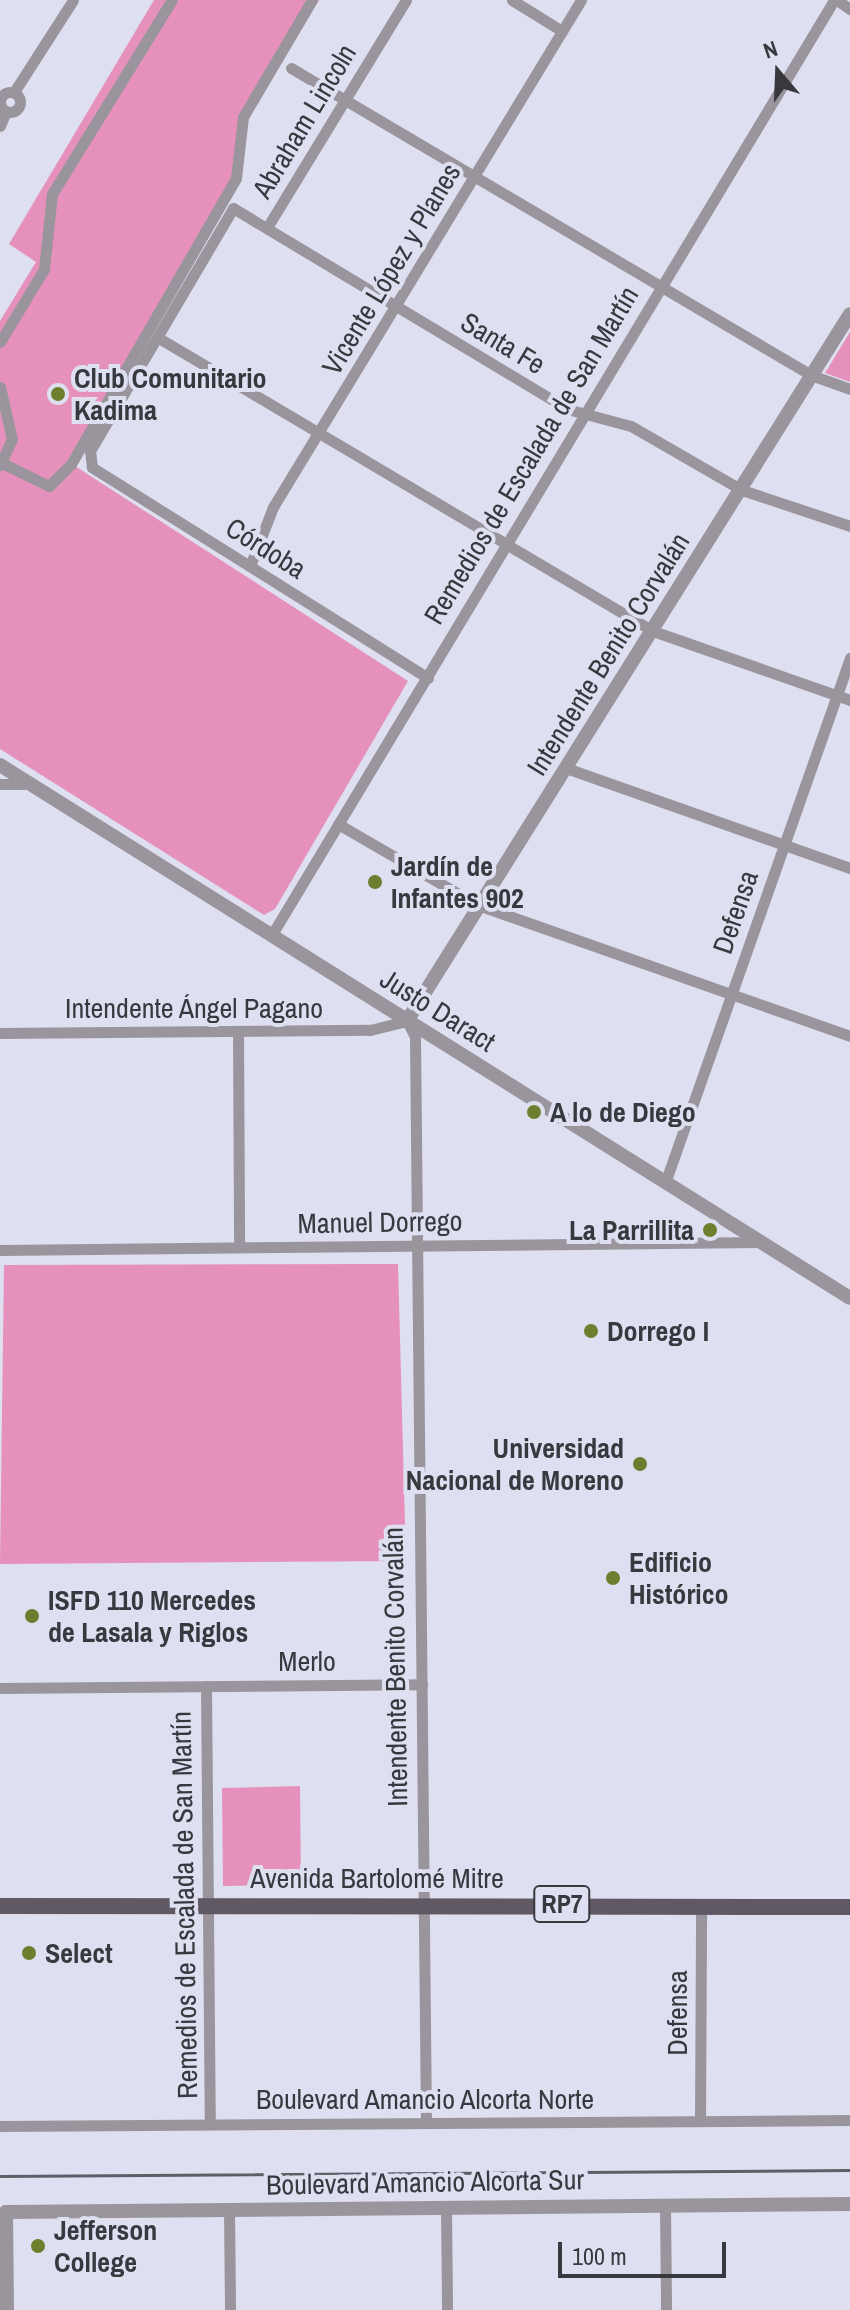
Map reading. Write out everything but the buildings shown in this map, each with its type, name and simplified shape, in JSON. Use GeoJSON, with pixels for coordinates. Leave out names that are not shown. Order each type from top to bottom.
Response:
{"type":"FeatureCollection","features":[{"type":"Feature","properties":{"kind":"main road","name":"Avenida Bartolomé Mitre"},"geometry":{"type":"LineString","coordinates":[[0,1906],[424,1903],[850,1907]]}},
{"type":"Feature","properties":{"kind":"street"},"geometry":{"type":"LineString","coordinates":[[0,126],[6,111],[20,106],[14,92],[73,0]]}},
{"type":"Feature","properties":{"kind":"street"},"geometry":{"type":"LineString","coordinates":[[0,342],[44,269],[52,194],[172,0]]}},
{"type":"Feature","properties":{"kind":"street"},"geometry":{"type":"LineString","coordinates":[[0,387],[12,439],[1,464],[39,486],[71,464],[236,178],[243,117],[312,0]]}},
{"type":"Feature","properties":{"kind":"street","name":"Abraham Lincoln"},"geometry":{"type":"LineString","coordinates":[[268,226],[406,0]]}},
{"type":"Feature","properties":{"kind":"street"},"geometry":{"type":"LineString","coordinates":[[512,0],[562,31]]}},
{"type":"Feature","properties":{"kind":"street","name":"Vicente López y Planes"},"geometry":{"type":"LineString","coordinates":[[250,566],[273,507],[581,0]]}},
{"type":"Feature","properties":{"kind":"street"},"geometry":{"type":"LineString","coordinates":[[836,0],[850,9]]}},
{"type":"Feature","properties":{"kind":"street","name":"Remedios de Escalada de San Martín"},"geometry":{"type":"LineString","coordinates":[[271,936],[428,678],[658,287],[836,0]]}},
{"type":"Feature","properties":{"kind":"street"},"geometry":{"type":"LineString","coordinates":[[291,68],[811,375],[850,389]]}},
{"type":"Feature","properties":{"kind":"street","name":"Abraham Lincoln"},"geometry":{"type":"LineString","coordinates":[[90,451],[233,208]]}},
{"type":"Feature","properties":{"kind":"street","name":"Santa Fe"},"geometry":{"type":"LineString","coordinates":[[233,208],[582,414],[645,432],[742,490],[850,526]]}},
{"type":"Feature","properties":{"kind":"street","name":"Intendente Benito Corvalán"},"geometry":{"type":"LineString","coordinates":[[426,2123],[416,1057],[407,1021],[850,314]]}},
{"type":"Feature","properties":{"kind":"street"},"geometry":{"type":"LineString","coordinates":[[157,337],[653,631],[850,700]]}},
{"type":"Feature","properties":{"kind":"street","name":"Córdoba"},"geometry":{"type":"LineString","coordinates":[[90,451],[92,467],[428,678]]}},
{"type":"Feature","properties":{"kind":"street","name":"Defensa"},"geometry":{"type":"LineString","coordinates":[[665,1183],[850,658]]}},
{"type":"Feature","properties":{"kind":"street","name":"Justo Daract"},"geometry":{"type":"LineString","coordinates":[[0,765],[850,1298]]}},
{"type":"Feature","properties":{"kind":"street"},"geometry":{"type":"LineString","coordinates":[[566,768],[850,868]]}},
{"type":"Feature","properties":{"kind":"street"},"geometry":{"type":"LineString","coordinates":[[0,784],[31,784]]}},
{"type":"Feature","properties":{"kind":"street"},"geometry":{"type":"LineString","coordinates":[[338,824],[478,905],[850,1036]]}},
{"type":"Feature","properties":{"kind":"street","name":"Intendente Ángel Pagano"},"geometry":{"type":"LineString","coordinates":[[0,1033],[388,1028],[407,1021]]}},
{"type":"Feature","properties":{"kind":"street"},"geometry":{"type":"LineString","coordinates":[[238,1031],[239,1247]]}},
{"type":"Feature","properties":{"kind":"street","name":"Manuel Dorrego"},"geometry":{"type":"LineString","coordinates":[[0,1250],[760,1242]]}},
{"type":"Feature","properties":{"kind":"street","name":"Merlo"},"geometry":{"type":"LineString","coordinates":[[0,1688],[422,1684]]}},
{"type":"Feature","properties":{"kind":"street","name":"Remedios de Escalada de San Martín"},"geometry":{"type":"LineString","coordinates":[[206,1686],[210,2124]]}},
{"type":"Feature","properties":{"kind":"street","name":"Defensa"},"geometry":{"type":"LineString","coordinates":[[700,2121],[701,1905]]}},
{"type":"Feature","properties":{"kind":"street","name":"Boulevard Amancio Alcorta Norte"},"geometry":{"type":"LineString","coordinates":[[0,2126],[850,2120]]}},
{"type":"Feature","properties":{"kind":"street","name":"Boulevard Amancio Alcorta Sur"},"geometry":{"type":"LineString","coordinates":[[2,2209],[850,2204]]}},
{"type":"Feature","properties":{"kind":"street"},"geometry":{"type":"LineString","coordinates":[[665,2206],[666,2310]]}},
{"type":"Feature","properties":{"kind":"street"},"geometry":{"type":"LineString","coordinates":[[446,2208],[447,2310]]}},
{"type":"Feature","properties":{"kind":"street"},"geometry":{"type":"LineString","coordinates":[[2,2209],[7,2310]]}},
{"type":"Feature","properties":{"kind":"street"},"geometry":{"type":"LineString","coordinates":[[229,2210],[230,2310]]}},
{"type":"Feature","properties":{"kind":"shaded area","name":"Club Comunitario Kadima"},"geometry":{"type":"Polygon","coordinates":[[[154,0],[319,0],[243,127],[239,183],[75,466],[408,681],[275,909],[264,915],[0,749],[0,321],[36,262],[9,244],[154,0]]]}},
{"type":"Feature","properties":{"kind":"shaded area"},"geometry":{"type":"Polygon","coordinates":[[[850,332],[850,382],[825,373],[850,332]]]}},
{"type":"Feature","properties":{"kind":"shaded area"},"geometry":{"type":"Polygon","coordinates":[[[398,1264],[406,1561],[0,1564],[4,1265],[398,1264]]]}},
{"type":"Feature","properties":{"kind":"shaded area"},"geometry":{"type":"Polygon","coordinates":[[[300,1786],[301,1885],[223,1886],[222,1788],[300,1786]]]}},
{"type":"Feature","properties":{"kind":"railway"},"geometry":{"type":"LineString","coordinates":[[0,2176],[850,2170]]}},
{"type":"Feature","properties":{"kind":"place","name":"Club Comunitario Kadima"},"geometry":{"type":"Point","coordinates":[58,394]}},
{"type":"Feature","properties":{"kind":"place","name":"Jardín de Infantes 902"},"geometry":{"type":"Point","coordinates":[375,882]}},
{"type":"Feature","properties":{"kind":"place","name":"A lo de Diego"},"geometry":{"type":"Point","coordinates":[534,1112]}},
{"type":"Feature","properties":{"kind":"place","name":"La Parrillita"},"geometry":{"type":"Point","coordinates":[710,1230]}},
{"type":"Feature","properties":{"kind":"place","name":"Dorrego I"},"geometry":{"type":"Point","coordinates":[591,1331]}},
{"type":"Feature","properties":{"kind":"place","name":"Universidad Nacional de Moreno"},"geometry":{"type":"Point","coordinates":[640,1464]}},
{"type":"Feature","properties":{"kind":"place","name":"Edificio Histórico"},"geometry":{"type":"Point","coordinates":[613,1578]}},
{"type":"Feature","properties":{"kind":"place","name":"ISFD 110 Mercedes de Lasala y Riglos"},"geometry":{"type":"Point","coordinates":[32,1616]}},
{"type":"Feature","properties":{"kind":"place","name":"Select"},"geometry":{"type":"Point","coordinates":[29,1953]}},
{"type":"Feature","properties":{"kind":"place","name":"Jefferson College"},"geometry":{"type":"Point","coordinates":[38,2246]}}]}
